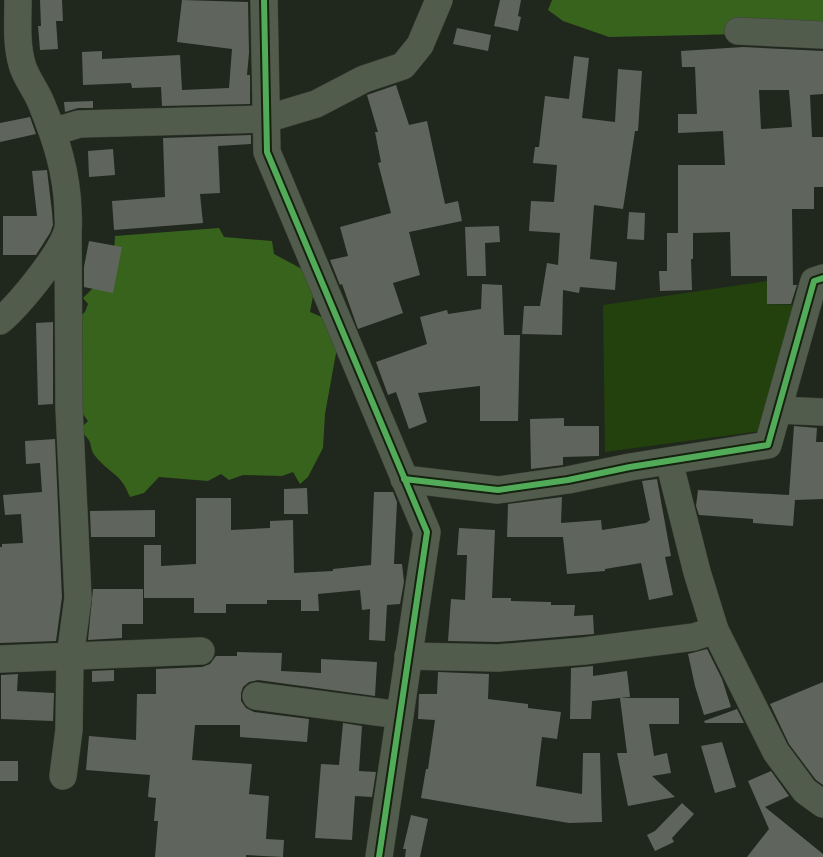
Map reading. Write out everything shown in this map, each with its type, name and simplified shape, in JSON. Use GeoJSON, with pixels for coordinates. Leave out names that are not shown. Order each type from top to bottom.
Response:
{"type":"FeatureCollection","features":[{"type":"Feature","properties":{"kind":"street"},"geometry":{"type":"LineString","coordinates":[[18,0],[18,39],[22,66],[37,91],[53,132],[68,194],[69,407],[78,598],[70,657],[69,730],[63,776]]}},
{"type":"Feature","properties":{"kind":"street"},"geometry":{"type":"LineString","coordinates":[[264,0],[267,152],[427,532],[379,857]]}},
{"type":"Feature","properties":{"kind":"street"},"geometry":{"type":"LineString","coordinates":[[53,132],[79,124],[266,119],[316,104],[364,79],[403,66],[420,45],[439,0]]}},
{"type":"Feature","properties":{"kind":"street"},"geometry":{"type":"LineString","coordinates":[[738,31],[823,35]]}},
{"type":"Feature","properties":{"kind":"street"},"geometry":{"type":"LineString","coordinates":[[0,321],[28,292],[47,266],[68,229]]}},
{"type":"Feature","properties":{"kind":"street"},"geometry":{"type":"LineString","coordinates":[[404,479],[498,490],[768,445],[814,281],[823,278]]}},
{"type":"Feature","properties":{"kind":"street"},"geometry":{"type":"LineString","coordinates":[[778,410],[823,412]]}},
{"type":"Feature","properties":{"kind":"street"},"geometry":{"type":"LineString","coordinates":[[669,460],[697,572],[715,630],[776,752],[806,791],[823,804]]}},
{"type":"Feature","properties":{"kind":"street"},"geometry":{"type":"LineString","coordinates":[[408,656],[498,658],[584,651],[694,638],[715,630]]}},
{"type":"Feature","properties":{"kind":"street"},"geometry":{"type":"LineString","coordinates":[[0,659],[201,651]]}},
{"type":"Feature","properties":{"kind":"street"},"geometry":{"type":"LineString","coordinates":[[256,696],[400,715]]}},
{"type":"Feature","properties":{"kind":"shaded area"},"geometry":{"type":"Polygon","coordinates":[[[552,0],[823,0],[823,30],[609,37],[563,21],[548,10],[552,0]]]}},
{"type":"Feature","properties":{"kind":"shaded area"},"geometry":{"type":"Polygon","coordinates":[[[219,228],[224,237],[272,241],[274,254],[302,269],[314,291],[310,312],[324,318],[338,342],[325,414],[323,448],[308,477],[300,484],[293,472],[282,476],[243,475],[229,480],[221,474],[208,481],[159,477],[144,493],[130,497],[123,483],[96,457],[88,438],[79,430],[88,421],[77,406],[77,319],[85,312],[88,304],[83,298],[92,289],[112,285],[115,236],[219,228]]]}},
{"type":"Feature","properties":{"kind":"shaded area"},"geometry":{"type":"Polygon","coordinates":[[[768,281],[767,304],[798,305],[761,431],[605,452],[603,305],[768,281]]]}},
{"type":"Feature","properties":{"kind":"building"},"geometry":{"type":"Polygon","coordinates":[[[40,0],[62,0],[63,21],[56,21],[58,49],[40,50],[38,26],[41,26],[40,0]]]}},
{"type":"Feature","properties":{"kind":"building"},"geometry":{"type":"Polygon","coordinates":[[[182,0],[248,2],[247,75],[250,75],[250,104],[162,106],[161,87],[132,88],[131,83],[83,85],[82,52],[102,51],[102,59],[180,55],[182,90],[229,88],[232,49],[177,42],[182,0]]]}},
{"type":"Feature","properties":{"kind":"building"},"geometry":{"type":"Polygon","coordinates":[[[500,0],[521,0],[518,31],[494,26],[500,0]]]}},
{"type":"Feature","properties":{"kind":"building"},"geometry":{"type":"Polygon","coordinates":[[[457,28],[491,35],[488,51],[453,44],[457,28]]]}},
{"type":"Feature","properties":{"kind":"building"},"geometry":{"type":"Polygon","coordinates":[[[743,47],[823,51],[823,94],[810,95],[812,137],[823,137],[823,187],[814,187],[814,209],[792,209],[793,285],[797,285],[791,304],[767,304],[767,276],[731,276],[730,232],[693,233],[692,290],[660,291],[659,271],[667,271],[667,233],[678,233],[678,165],[725,165],[723,131],[678,133],[678,114],[697,114],[695,67],[682,67],[681,51],[743,47]],[[759,90],[761,129],[792,127],[789,90],[759,90]]]}},
{"type":"Feature","properties":{"kind":"building"},"geometry":{"type":"Polygon","coordinates":[[[574,56],[589,58],[582,118],[615,122],[618,69],[642,71],[638,131],[635,131],[623,209],[594,205],[590,259],[617,262],[615,290],[580,287],[579,293],[563,290],[562,335],[522,334],[524,306],[540,306],[547,263],[558,265],[560,233],[529,231],[531,201],[554,202],[557,165],[533,163],[535,147],[539,147],[545,96],[569,99],[574,56]]]}},
{"type":"Feature","properties":{"kind":"building"},"geometry":{"type":"Polygon","coordinates":[[[396,85],[409,125],[427,121],[445,204],[458,201],[462,221],[409,232],[420,275],[393,283],[403,313],[358,329],[342,284],[340,285],[330,260],[348,256],[340,227],[391,213],[378,163],[381,162],[375,132],[378,132],[367,95],[396,85]]]}},
{"type":"Feature","properties":{"kind":"building"},"geometry":{"type":"Polygon","coordinates":[[[93,101],[93,108],[78,108],[65,112],[64,102],[93,101]]]}},
{"type":"Feature","properties":{"kind":"building"},"geometry":{"type":"Polygon","coordinates":[[[30,117],[36,134],[0,142],[0,123],[30,117]]]}},
{"type":"Feature","properties":{"kind":"building"},"geometry":{"type":"Polygon","coordinates":[[[251,135],[251,144],[218,146],[220,193],[200,194],[203,223],[114,230],[112,201],[165,197],[163,138],[251,135]]]}},
{"type":"Feature","properties":{"kind":"building"},"geometry":{"type":"Polygon","coordinates":[[[113,149],[115,175],[89,177],[88,151],[113,149]]]}},
{"type":"Feature","properties":{"kind":"building"},"geometry":{"type":"Polygon","coordinates":[[[47,170],[53,225],[50,233],[36,255],[3,255],[3,216],[37,216],[32,171],[47,170]]]}},
{"type":"Feature","properties":{"kind":"building"},"geometry":{"type":"Polygon","coordinates":[[[629,212],[645,213],[644,240],[627,239],[629,212]]]}},
{"type":"Feature","properties":{"kind":"building"},"geometry":{"type":"Polygon","coordinates":[[[499,226],[500,242],[485,243],[486,276],[467,276],[465,227],[499,226]]]}},
{"type":"Feature","properties":{"kind":"building"},"geometry":{"type":"Polygon","coordinates":[[[89,241],[122,247],[113,293],[84,287],[84,267],[89,241]]]}},
{"type":"Feature","properties":{"kind":"building"},"geometry":{"type":"Polygon","coordinates":[[[482,284],[502,285],[504,335],[520,335],[518,421],[480,421],[480,386],[418,393],[427,422],[409,429],[396,392],[388,395],[376,362],[427,344],[420,317],[447,310],[448,314],[481,309],[482,284]]]}},
{"type":"Feature","properties":{"kind":"building"},"geometry":{"type":"Polygon","coordinates":[[[53,322],[53,404],[38,405],[36,323],[53,322]]]}},
{"type":"Feature","properties":{"kind":"building"},"geometry":{"type":"Polygon","coordinates":[[[564,418],[564,426],[599,426],[599,456],[563,457],[563,465],[531,469],[530,419],[564,418]]]}},
{"type":"Feature","properties":{"kind":"building"},"geometry":{"type":"Polygon","coordinates":[[[794,426],[817,428],[816,442],[823,442],[823,499],[795,500],[793,526],[753,523],[753,519],[699,515],[696,506],[698,490],[789,495],[794,426]]]}},
{"type":"Feature","properties":{"kind":"building"},"geometry":{"type":"Polygon","coordinates":[[[55,439],[62,597],[56,641],[0,643],[0,547],[2,544],[23,543],[21,514],[5,515],[3,495],[42,492],[40,463],[26,464],[25,441],[55,439]]]}},
{"type":"Feature","properties":{"kind":"building"},"geometry":{"type":"Polygon","coordinates":[[[657,479],[671,556],[665,557],[673,595],[649,600],[641,563],[605,569],[605,571],[567,574],[563,537],[507,537],[508,504],[562,497],[561,523],[601,520],[602,530],[646,523],[650,520],[642,481],[657,479]]]}},
{"type":"Feature","properties":{"kind":"building"},"geometry":{"type":"Polygon","coordinates":[[[307,488],[308,514],[284,514],[284,489],[307,488]]]}},
{"type":"Feature","properties":{"kind":"building"},"geometry":{"type":"Polygon","coordinates":[[[374,492],[393,492],[397,502],[394,564],[402,564],[404,582],[400,604],[387,605],[385,641],[369,640],[370,609],[362,610],[360,590],[318,594],[319,611],[301,611],[301,600],[267,600],[267,604],[226,604],[226,613],[194,613],[194,598],[144,598],[144,545],[161,545],[161,566],[196,564],[196,498],[231,498],[231,530],[270,528],[270,521],[293,520],[294,573],[333,571],[333,569],[371,565],[374,492]]]}},
{"type":"Feature","properties":{"kind":"building"},"geometry":{"type":"Polygon","coordinates":[[[155,510],[155,537],[91,537],[90,511],[155,510]]]}},
{"type":"Feature","properties":{"kind":"building"},"geometry":{"type":"Polygon","coordinates":[[[459,528],[495,530],[492,598],[551,602],[551,605],[575,605],[574,616],[593,615],[594,634],[498,642],[448,641],[451,599],[465,600],[467,555],[457,555],[459,528]]]}},
{"type":"Feature","properties":{"kind":"building"},"geometry":{"type":"Polygon","coordinates":[[[93,589],[143,589],[143,624],[122,624],[122,638],[88,640],[93,589]]]}},
{"type":"Feature","properties":{"kind":"building"},"geometry":{"type":"Polygon","coordinates":[[[707,649],[722,679],[731,707],[704,715],[688,654],[707,649]]]}},
{"type":"Feature","properties":{"kind":"building"},"geometry":{"type":"Polygon","coordinates":[[[237,652],[282,653],[281,671],[321,673],[321,659],[377,662],[375,696],[258,680],[249,682],[243,687],[241,693],[241,701],[246,708],[254,712],[309,719],[307,742],[240,737],[240,725],[195,725],[192,760],[252,764],[249,794],[269,796],[266,839],[284,840],[283,857],[246,855],[246,857],[155,857],[158,821],[154,821],[156,798],[148,797],[150,775],[86,770],[89,736],[136,740],[137,694],[156,694],[156,669],[202,667],[210,664],[216,656],[237,656],[237,652]]]}},
{"type":"Feature","properties":{"kind":"building"},"geometry":{"type":"Polygon","coordinates":[[[593,666],[593,676],[627,671],[630,697],[592,701],[591,719],[570,719],[571,668],[593,666]]]}},
{"type":"Feature","properties":{"kind":"building"},"geometry":{"type":"Polygon","coordinates":[[[114,670],[114,681],[92,682],[92,671],[114,670]]]}},
{"type":"Feature","properties":{"kind":"building"},"geometry":{"type":"Polygon","coordinates":[[[438,672],[489,674],[488,699],[528,704],[528,708],[561,712],[557,739],[542,737],[536,786],[582,794],[583,753],[600,753],[602,822],[569,823],[421,798],[435,720],[418,719],[419,694],[437,694],[438,672]]]}},
{"type":"Feature","properties":{"kind":"building"},"geometry":{"type":"Polygon","coordinates":[[[18,674],[17,691],[54,693],[53,721],[1,719],[1,675],[18,674]]]}},
{"type":"Feature","properties":{"kind":"building"},"geometry":{"type":"Polygon","coordinates":[[[823,682],[823,785],[816,780],[789,744],[770,704],[823,682]]]}},
{"type":"Feature","properties":{"kind":"building"},"geometry":{"type":"Polygon","coordinates":[[[620,698],[679,698],[679,724],[649,724],[654,756],[667,753],[671,773],[652,776],[675,797],[628,806],[617,753],[627,753],[620,698]]]}},
{"type":"Feature","properties":{"kind":"building"},"geometry":{"type":"Polygon","coordinates":[[[737,709],[744,723],[705,723],[704,721],[737,709]]]}},
{"type":"Feature","properties":{"kind":"building"},"geometry":{"type":"Polygon","coordinates":[[[343,723],[362,726],[359,771],[376,772],[372,797],[355,796],[352,840],[315,838],[321,764],[339,765],[343,723]]]}},
{"type":"Feature","properties":{"kind":"building"},"geometry":{"type":"Polygon","coordinates":[[[722,742],[736,787],[715,793],[701,746],[722,742]]]}},
{"type":"Feature","properties":{"kind":"building"},"geometry":{"type":"Polygon","coordinates":[[[0,761],[18,761],[18,781],[0,781],[0,761]]]}},
{"type":"Feature","properties":{"kind":"building"},"geometry":{"type":"Polygon","coordinates":[[[771,771],[789,796],[765,807],[823,854],[823,857],[747,857],[769,829],[748,781],[771,771]]]}},
{"type":"Feature","properties":{"kind":"building"},"geometry":{"type":"Polygon","coordinates":[[[682,803],[694,814],[672,838],[674,842],[655,851],[647,835],[655,831],[682,803]]]}},
{"type":"Feature","properties":{"kind":"building"},"geometry":{"type":"Polygon","coordinates":[[[411,815],[428,819],[420,857],[405,857],[406,849],[403,849],[411,815]]]}},
{"type":"Feature","properties":{"kind":"cycle path"},"geometry":{"type":"LineString","coordinates":[[264,0],[267,152],[427,532],[379,857]]}},
{"type":"Feature","properties":{"kind":"cycle path"},"geometry":{"type":"LineString","coordinates":[[404,479],[498,490],[768,445],[814,281],[823,278]]}}]}
